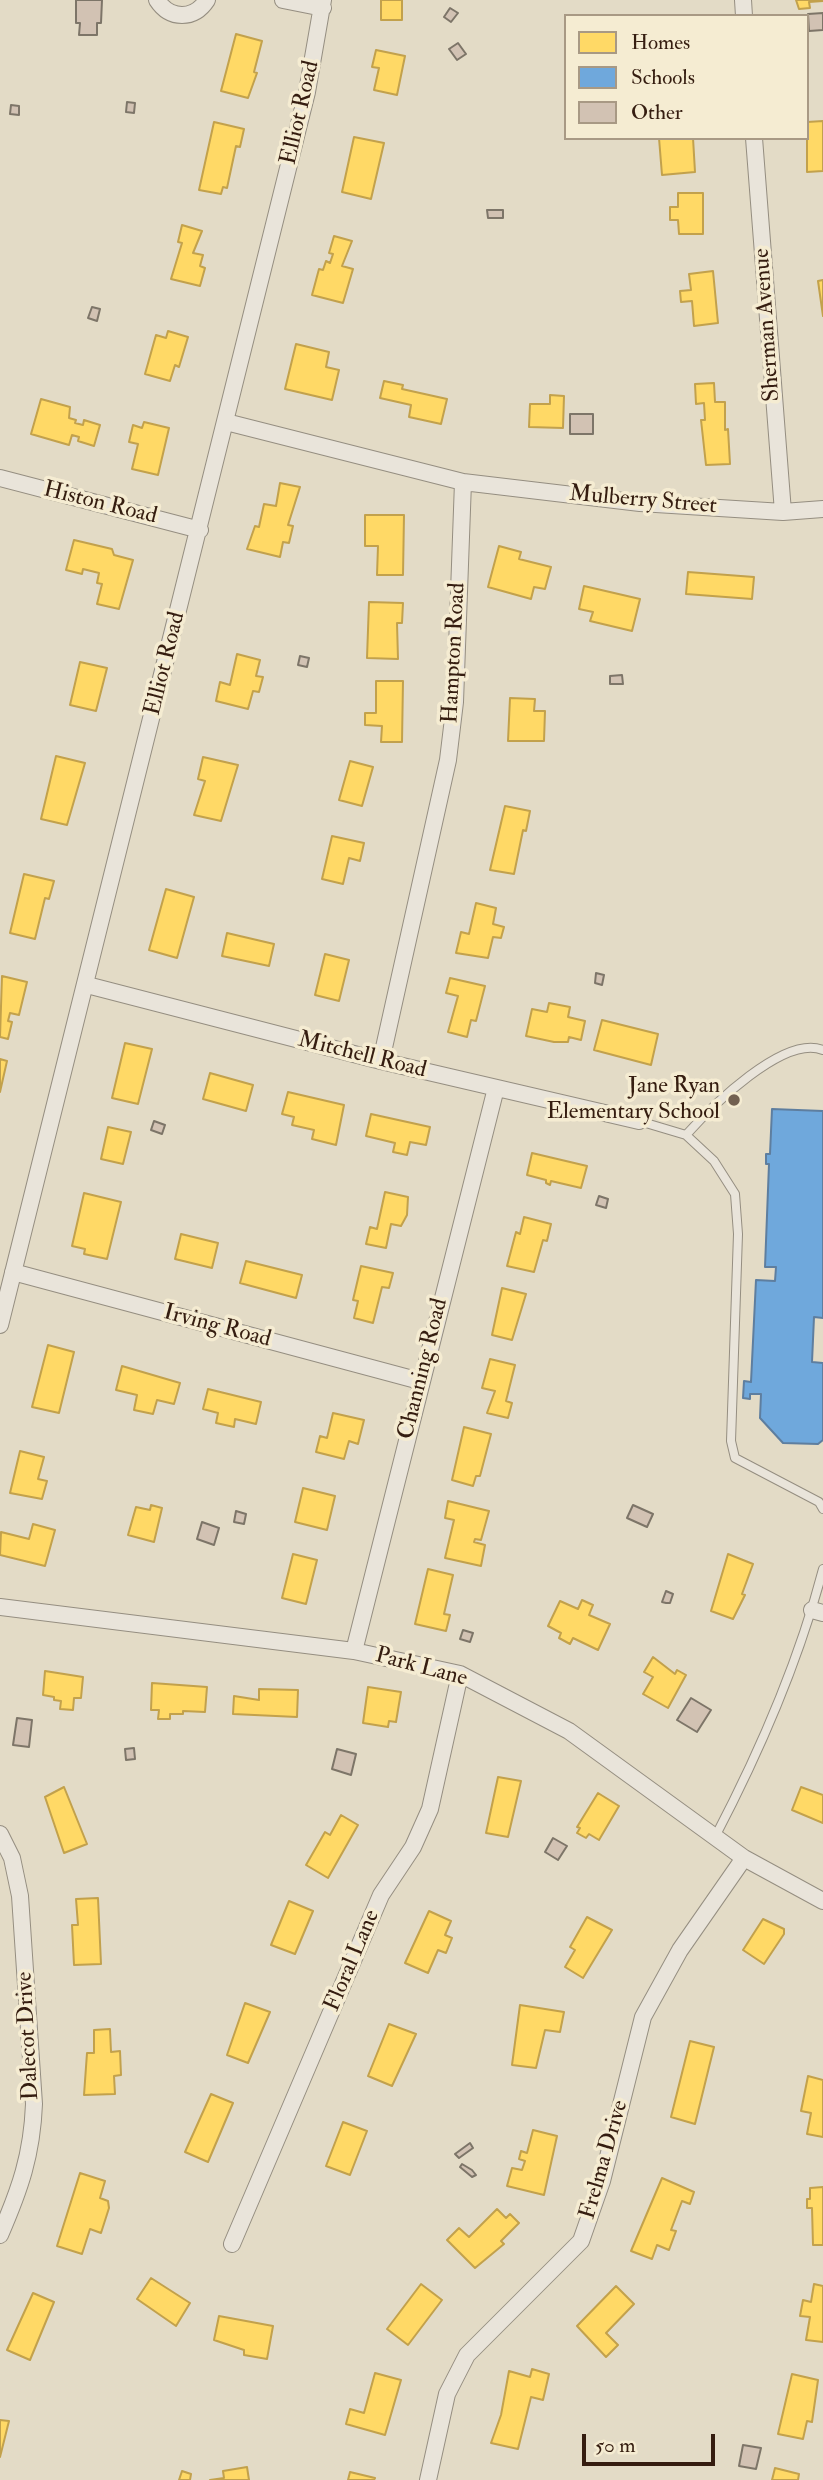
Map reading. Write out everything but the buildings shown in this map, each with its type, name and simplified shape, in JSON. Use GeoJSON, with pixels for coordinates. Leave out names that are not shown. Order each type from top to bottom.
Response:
{"type":"FeatureCollection","features":[{"type":"Feature","properties":{"kind":"street"},"geometry":{"type":"LineString","coordinates":[[157,0],[166,10],[182,16],[195,12],[207,0]]}},
{"type":"Feature","properties":{"kind":"street"},"geometry":{"type":"LineString","coordinates":[[283,0],[323,4]]}},
{"type":"Feature","properties":{"kind":"street","name":"Elliot Road"},"geometry":{"type":"LineString","coordinates":[[0,1325],[200,530],[307,92],[323,4]]}},
{"type":"Feature","properties":{"kind":"street","name":"Sherman Avenue"},"geometry":{"type":"LineString","coordinates":[[754,140],[783,512]]}},
{"type":"Feature","properties":{"kind":"street"},"geometry":{"type":"LineString","coordinates":[[226,422],[463,482]]}},
{"type":"Feature","properties":{"kind":"street","name":"Histon Road"},"geometry":{"type":"LineString","coordinates":[[0,478],[200,530]]}},
{"type":"Feature","properties":{"kind":"street","name":"Mulberry Street"},"geometry":{"type":"LineString","coordinates":[[463,482],[640,503],[783,512],[823,509]]}},
{"type":"Feature","properties":{"kind":"street","name":"Hampton Road"},"geometry":{"type":"LineString","coordinates":[[381,1061],[448,760],[455,702],[463,482]]}},
{"type":"Feature","properties":{"kind":"street","name":"Mitchell Road"},"geometry":{"type":"LineString","coordinates":[[87,985],[381,1061],[639,1121]]}},
{"type":"Feature","properties":{"kind":"street","name":"Channing Road"},"geometry":{"type":"LineString","coordinates":[[354,1651],[496,1088]]}},
{"type":"Feature","properties":{"kind":"street","name":"Irving Road"},"geometry":{"type":"LineString","coordinates":[[13,1272],[420,1381]]}},
{"type":"Feature","properties":{"kind":"street","name":"Park Lane"},"geometry":{"type":"LineString","coordinates":[[0,1607],[354,1651],[460,1674],[569,1731],[744,1858],[823,1901]]}},
{"type":"Feature","properties":{"kind":"street","name":"Floral Lane"},"geometry":{"type":"LineString","coordinates":[[232,2245],[381,1895],[413,1847],[430,1809],[460,1674]]}},
{"type":"Feature","properties":{"kind":"street","name":"Dalecot Drive"},"geometry":{"type":"LineString","coordinates":[[0,1834],[12,1857],[20,1896],[34,2104],[33,2136],[25,2176],[0,2235]]}},
{"type":"Feature","properties":{"kind":"street","name":"Frelma Drive"},"geometry":{"type":"LineString","coordinates":[[428,2480],[447,2394],[467,2355],[581,2241],[602,2181],[643,2017],[680,1950],[744,1858]]}},
{"type":"Feature","properties":{"kind":"lane"},"geometry":{"type":"LineString","coordinates":[[686,1135],[714,1105],[783,1054],[811,1045],[823,1050]]}},
{"type":"Feature","properties":{"kind":"lane"},"geometry":{"type":"LineString","coordinates":[[639,1121],[686,1135],[714,1161],[735,1194],[738,1234],[732,1449],[741,1464],[819,1502],[823,1509]]}},
{"type":"Feature","properties":{"kind":"lane"},"geometry":{"type":"LineString","coordinates":[[715,1837],[742,1785],[818,1611],[823,1569]]}},
{"type":"Feature","properties":{"kind":"place","name":"Jane Ryan Elementary School"},"geometry":{"type":"Point","coordinates":[734,1100]}}]}
